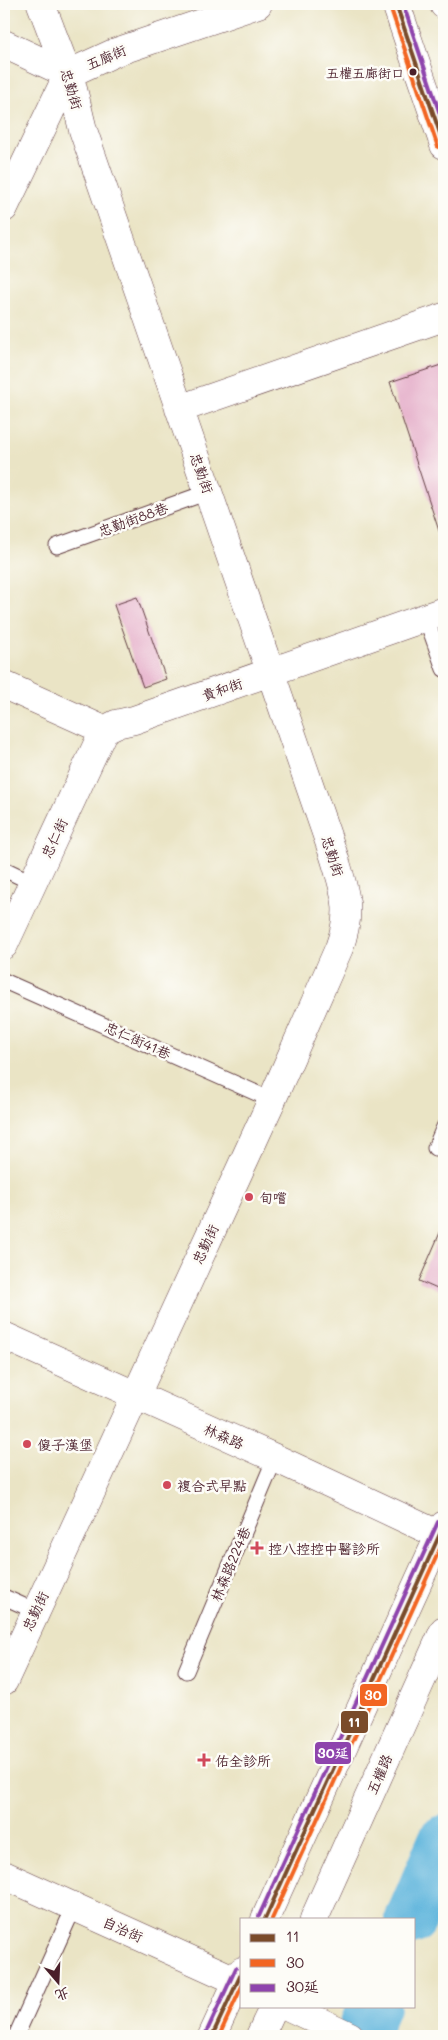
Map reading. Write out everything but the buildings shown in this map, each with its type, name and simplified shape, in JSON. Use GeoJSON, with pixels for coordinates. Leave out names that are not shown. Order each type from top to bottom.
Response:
{"type":"FeatureCollection","features":[{"type":"Feature","properties":{"kind":"street","name":"忠勤街"},"geometry":{"type":"LineString","coordinates":[[4,1680],[272,1100],[339,948],[346,929],[348,909],[334,856],[83,130],[68,74],[41,4]]}},
{"type":"Feature","properties":{"kind":"street","name":"五廊街"},"geometry":{"type":"LineString","coordinates":[[4,208],[68,74],[116,52],[258,4]]}},
{"type":"Feature","properties":{"kind":"street"},"geometry":{"type":"LineString","coordinates":[[396,4],[444,145]]}},
{"type":"Feature","properties":{"kind":"street"},"geometry":{"type":"LineString","coordinates":[[4,44],[68,74]]}},
{"type":"Feature","properties":{"kind":"street"},"geometry":{"type":"LineString","coordinates":[[179,409],[444,317]]}},
{"type":"Feature","properties":{"kind":"street","name":"貴和街"},"geometry":{"type":"LineString","coordinates":[[104,730],[116,724],[134,720],[435,615]]}},
{"type":"Feature","properties":{"kind":"street"},"geometry":{"type":"LineString","coordinates":[[4,686],[104,730]]}},
{"type":"Feature","properties":{"kind":"street","name":"忠仁街"},"geometry":{"type":"LineString","coordinates":[[4,946],[104,730]]}},
{"type":"Feature","properties":{"kind":"street","name":"林森路"},"geometry":{"type":"LineString","coordinates":[[4,1336],[443,1533]]}},
{"type":"Feature","properties":{"kind":"street"},"geometry":{"type":"LineString","coordinates":[[265,1918],[443,1533]]}},
{"type":"Feature","properties":{"kind":"street","name":"五權路"},"geometry":{"type":"LineString","coordinates":[[314,1918],[444,1630]]}},
{"type":"Feature","properties":{"kind":"street","name":"自治街"},"geometry":{"type":"LineString","coordinates":[[4,1875],[74,1908],[240,1978]]}},
{"type":"Feature","properties":{"kind":"street"},"geometry":{"type":"LineString","coordinates":[[212,2036],[240,1978]]}},
{"type":"Feature","properties":{"kind":"street"},"geometry":{"type":"LineString","coordinates":[[260,2036],[273,2008]]}},
{"type":"Feature","properties":{"kind":"street"},"geometry":{"type":"LineString","coordinates":[[291,2008],[350,2036]]}},
{"type":"Feature","properties":{"kind":"lane","name":"忠勤街88巷"},"geometry":{"type":"LineString","coordinates":[[57,546],[208,492]]}},
{"type":"Feature","properties":{"kind":"lane"},"geometry":{"type":"LineString","coordinates":[[435,615],[444,669]]}},
{"type":"Feature","properties":{"kind":"lane"},"geometry":{"type":"LineString","coordinates":[[4,869],[33,883]]}},
{"type":"Feature","properties":{"kind":"lane","name":"忠仁街41巷"},"geometry":{"type":"LineString","coordinates":[[4,981],[272,1100]]}},
{"type":"Feature","properties":{"kind":"lane"},"geometry":{"type":"LineString","coordinates":[[435,1148],[444,1126]]}},
{"type":"Feature","properties":{"kind":"lane","name":"林森路224巷"},"geometry":{"type":"LineString","coordinates":[[186,1671],[275,1458]]}},
{"type":"Feature","properties":{"kind":"lane"},"geometry":{"type":"LineString","coordinates":[[4,1597],[35,1611]]}},
{"type":"Feature","properties":{"kind":"lane"},"geometry":{"type":"LineString","coordinates":[[16,2036],[74,1908]]}},
{"type":"Feature","properties":{"kind":"waterway"},"geometry":{"type":"LineString","coordinates":[[411,1918],[444,1841]]}},
{"type":"Feature","properties":{"kind":"waterway"},"geometry":{"type":"LineString","coordinates":[[361,2036],[373,2008]]}},
{"type":"Feature","properties":{"kind":"transit line","name":"11"},"geometry":{"type":"LineString","coordinates":[[396,4],[444,145]]}},
{"type":"Feature","properties":{"kind":"transit line","name":"30延"},"geometry":{"type":"LineString","coordinates":[[403,4],[444,126]]}},
{"type":"Feature","properties":{"kind":"transit line","name":"30"},"geometry":{"type":"LineString","coordinates":[[390,6],[438,147]]}},
{"type":"Feature","properties":{"kind":"transit line","name":"30延"},"geometry":{"type":"LineString","coordinates":[[259,1916],[438,1522]]}},
{"type":"Feature","properties":{"kind":"transit line","name":"11"},"geometry":{"type":"LineString","coordinates":[[265,1918],[444,1525]]}},
{"type":"Feature","properties":{"kind":"transit line","name":"30"},"geometry":{"type":"LineString","coordinates":[[272,1918],[444,1540]]}},
{"type":"Feature","properties":{"kind":"transit line","name":"30延"},"geometry":{"type":"LineString","coordinates":[[206,2033],[236,1968]]}},
{"type":"Feature","properties":{"kind":"transit line","name":"11"},"geometry":{"type":"LineString","coordinates":[[212,2036],[240,1976]]}},
{"type":"Feature","properties":{"kind":"transit line","name":"30"},"geometry":{"type":"LineString","coordinates":[[219,2036],[240,1990]]}},
{"type":"Feature","properties":{"kind":"place","name":"五權五廊街口"},"geometry":{"type":"Point","coordinates":[413,72]}},
{"type":"Feature","properties":{"kind":"place","name":"旬嚐"},"geometry":{"type":"Point","coordinates":[249,1197]}},
{"type":"Feature","properties":{"kind":"place","name":"傻子漢堡"},"geometry":{"type":"Point","coordinates":[27,1444]}},
{"type":"Feature","properties":{"kind":"place","name":"複合式早點"},"geometry":{"type":"Point","coordinates":[167,1485]}},
{"type":"Feature","properties":{"kind":"place","name":"控八控控中醫診所"},"geometry":{"type":"Point","coordinates":[257,1548]}},
{"type":"Feature","properties":{"kind":"place","name":"佑全診所"},"geometry":{"type":"Point","coordinates":[204,1760]}}]}
